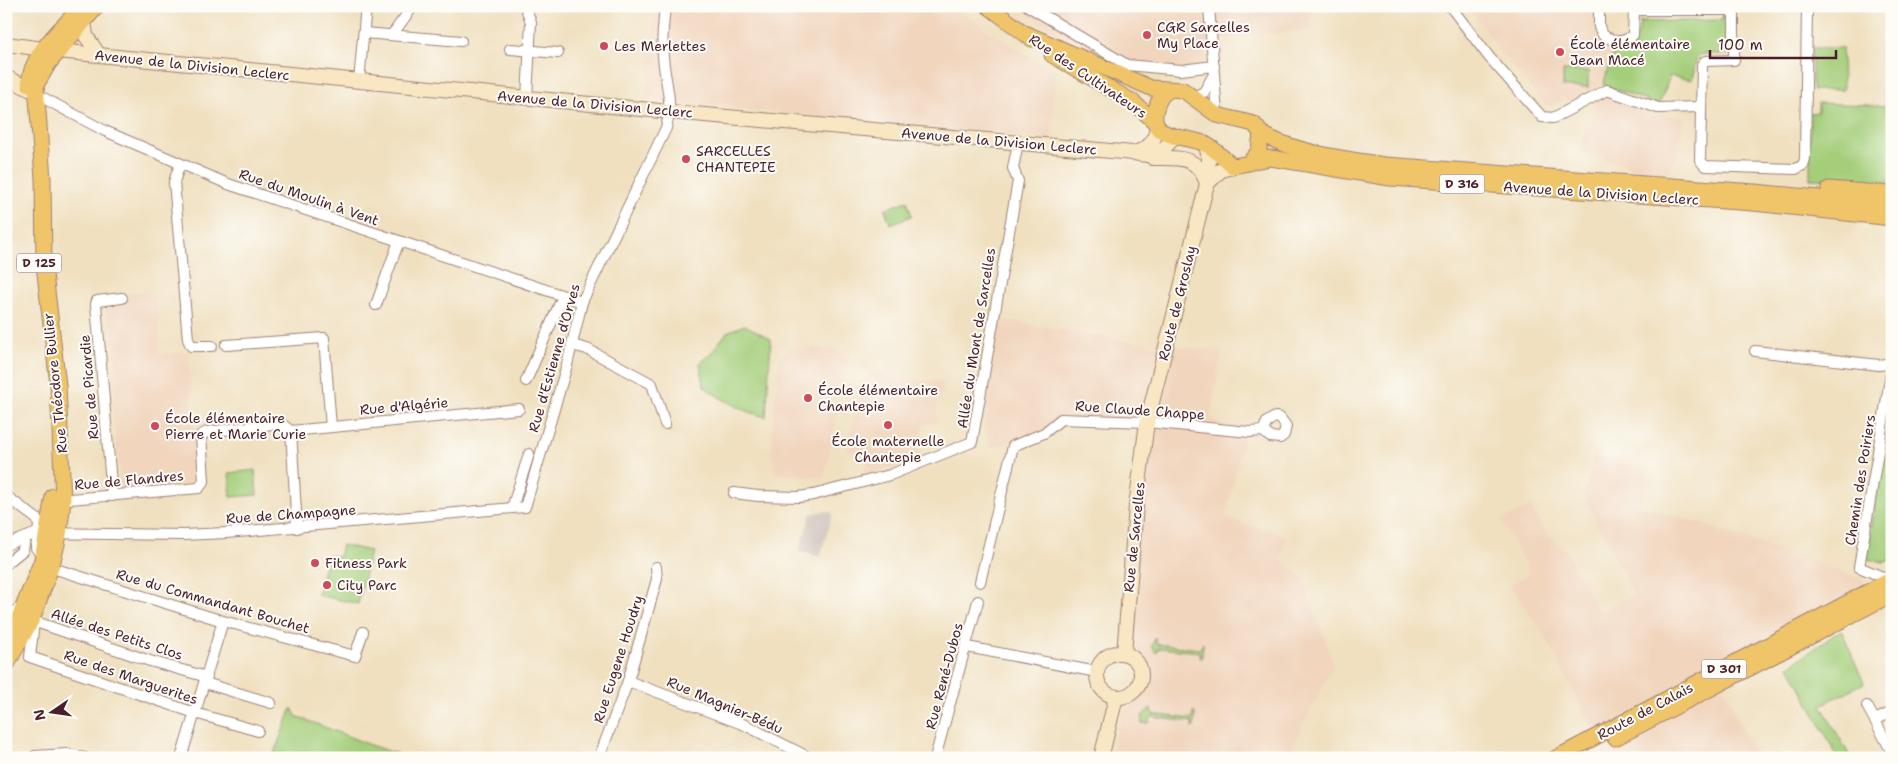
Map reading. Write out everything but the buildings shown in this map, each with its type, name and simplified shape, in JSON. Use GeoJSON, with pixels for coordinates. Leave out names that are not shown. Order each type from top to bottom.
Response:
{"type":"FeatureCollection","features":[{"type":"Feature","properties":{"kind":"main road","name":"D 125"},"geometry":{"type":"LineString","coordinates":[[34,91],[50,50],[83,13],[97,6]]}},
{"type":"Feature","properties":{"kind":"main road"},"geometry":{"type":"LineString","coordinates":[[988,6],[1025,33]]}},
{"type":"Feature","properties":{"kind":"main road"},"geometry":{"type":"LineString","coordinates":[[83,13],[86,36],[99,55]]}},
{"type":"Feature","properties":{"kind":"main road","name":"Rue des Cultivateurs"},"geometry":{"type":"LineString","coordinates":[[1025,33],[1156,90],[1183,90],[1217,115]]}},
{"type":"Feature","properties":{"kind":"main road","name":"Rue des Cultivateurs"},"geometry":{"type":"LineString","coordinates":[[1025,33],[1059,59],[1133,102],[1165,135],[1177,136],[1206,144]]}},
{"type":"Feature","properties":{"kind":"main road","name":"Avenue de la Division Leclerc"},"geometry":{"type":"LineString","coordinates":[[6,44],[671,112],[1140,154],[1162,153],[1177,136]]}},
{"type":"Feature","properties":{"kind":"main road"},"geometry":{"type":"LineString","coordinates":[[6,77],[34,91]]}},
{"type":"Feature","properties":{"kind":"main road"},"geometry":{"type":"LineString","coordinates":[[1140,154],[1153,141],[1158,103],[1169,90]]}},
{"type":"Feature","properties":{"kind":"main road","name":"Rue Théodore Bullier"},"geometry":{"type":"LineString","coordinates":[[6,666],[29,617],[47,561],[48,533],[58,500],[37,241],[38,202],[34,91]]}},
{"type":"Feature","properties":{"kind":"main road","name":"Avenue de la Division Leclerc"},"geometry":{"type":"LineString","coordinates":[[1217,115],[1250,122],[1261,133],[1288,144],[1345,158],[1386,165],[1673,192],[1892,218]]}},
{"type":"Feature","properties":{"kind":"main road"},"geometry":{"type":"LineString","coordinates":[[1252,160],[1260,147],[1261,133]]}},
{"type":"Feature","properties":{"kind":"main road"},"geometry":{"type":"LineString","coordinates":[[1206,144],[1235,166]]}},
{"type":"Feature","properties":{"kind":"main road","name":"Route de Groslay"},"geometry":{"type":"LineString","coordinates":[[1147,422],[1207,184],[1209,159],[1206,144]]}},
{"type":"Feature","properties":{"kind":"main road"},"geometry":{"type":"LineString","coordinates":[[1140,154],[1184,159],[1193,162],[1200,168],[1207,184],[1221,170],[1235,166]]}},
{"type":"Feature","properties":{"kind":"main road","name":"Avenue de la Division Leclerc"},"geometry":{"type":"LineString","coordinates":[[1235,166],[1245,165],[1252,160],[1279,159],[1390,178],[1892,205]]}},
{"type":"Feature","properties":{"kind":"main road"},"geometry":{"type":"LineString","coordinates":[[1673,192],[1751,182],[1892,194]]}},
{"type":"Feature","properties":{"kind":"main road"},"geometry":{"type":"LineString","coordinates":[[1673,192],[1763,214],[1892,227]]}},
{"type":"Feature","properties":{"kind":"main road","name":"Rue de Sarcelles"},"geometry":{"type":"LineString","coordinates":[[1124,653],[1135,515],[1147,422]]}},
{"type":"Feature","properties":{"kind":"main road","name":"Route de Calais"},"geometry":{"type":"LineString","coordinates":[[1556,758],[1891,585]]}},
{"type":"Feature","properties":{"kind":"main road","name":"Route de Calais"},"geometry":{"type":"LineString","coordinates":[[1578,758],[1891,585]]}},
{"type":"Feature","properties":{"kind":"main road","name":"Rue Théodore Bullier"},"geometry":{"type":"LineString","coordinates":[[6,649],[29,617]]}},
{"type":"Feature","properties":{"kind":"main road"},"geometry":{"type":"LineString","coordinates":[[1124,653],[1136,660],[1141,674],[1140,681],[1134,692],[1122,697],[1116,697],[1109,695],[1099,685],[1097,672],[1103,659],[1109,654],[1124,653]]}},
{"type":"Feature","properties":{"kind":"main road"},"geometry":{"type":"LineString","coordinates":[[1101,758],[1116,697]]}},
{"type":"Feature","properties":{"kind":"street"},"geometry":{"type":"LineString","coordinates":[[359,81],[366,6]]}},
{"type":"Feature","properties":{"kind":"street"},"geometry":{"type":"LineString","coordinates":[[392,34],[413,6]]}},
{"type":"Feature","properties":{"kind":"street"},"geometry":{"type":"LineString","coordinates":[[525,6],[531,22],[527,98]]}},
{"type":"Feature","properties":{"kind":"street"},"geometry":{"type":"LineString","coordinates":[[664,6],[663,65],[671,112]]}},
{"type":"Feature","properties":{"kind":"street"},"geometry":{"type":"LineString","coordinates":[[1028,6],[1127,65],[1181,70],[1214,69]]}},
{"type":"Feature","properties":{"kind":"street"},"geometry":{"type":"LineString","coordinates":[[1209,6],[1217,115]]}},
{"type":"Feature","properties":{"kind":"street"},"geometry":{"type":"LineString","coordinates":[[1450,6],[1488,57],[1542,117],[1553,118],[1607,90],[1658,108],[1701,107]]}},
{"type":"Feature","properties":{"kind":"street"},"geometry":{"type":"LineString","coordinates":[[1599,6],[1599,27],[1603,35],[1617,42],[1628,40],[1633,35],[1634,10],[1730,10],[1734,15],[1734,60],[1705,61],[1702,65],[1700,160],[1705,166],[1796,169],[1803,165],[1807,6]]}},
{"type":"Feature","properties":{"kind":"street"},"geometry":{"type":"LineString","coordinates":[[364,33],[461,41]]}},
{"type":"Feature","properties":{"kind":"street"},"geometry":{"type":"LineString","coordinates":[[510,49],[558,53]]}},
{"type":"Feature","properties":{"kind":"street"},"geometry":{"type":"LineString","coordinates":[[1193,97],[1202,94],[1208,88],[1214,69]]}},
{"type":"Feature","properties":{"kind":"street","name":"Rue du Moulin à Vent"},"geometry":{"type":"LineString","coordinates":[[34,91],[105,131],[228,184],[582,302]]}},
{"type":"Feature","properties":{"kind":"street","name":"Rue d'Estienne d'Orves"},"geometry":{"type":"LineString","coordinates":[[525,507],[572,345],[582,302],[666,128],[671,112]]}},
{"type":"Feature","properties":{"kind":"street","name":"Allée du Mont de Sarcelles"},"geometry":{"type":"LineString","coordinates":[[734,493],[758,496],[813,495],[890,474],[972,442],[1018,181],[1013,168],[1018,143]]}},
{"type":"Feature","properties":{"kind":"street"},"geometry":{"type":"LineString","coordinates":[[180,164],[174,182],[188,339],[192,346],[212,346]]}},
{"type":"Feature","properties":{"kind":"street"},"geometry":{"type":"LineString","coordinates":[[376,305],[399,241]]}},
{"type":"Feature","properties":{"kind":"street"},"geometry":{"type":"LineString","coordinates":[[526,381],[563,296]]}},
{"type":"Feature","properties":{"kind":"street","name":"Rue de Picardie"},"geometry":{"type":"LineString","coordinates":[[112,496],[96,304],[97,301],[122,298]]}},
{"type":"Feature","properties":{"kind":"street"},"geometry":{"type":"LineString","coordinates":[[226,345],[324,338],[331,427]]}},
{"type":"Feature","properties":{"kind":"street"},"geometry":{"type":"LineString","coordinates":[[572,345],[587,349],[652,384],[665,424]]}},
{"type":"Feature","properties":{"kind":"street"},"geometry":{"type":"LineString","coordinates":[[1755,352],[1879,365],[1892,363]]}},
{"type":"Feature","properties":{"kind":"street","name":"Chemin des Poiriers"},"geometry":{"type":"LineString","coordinates":[[1891,585],[1859,567],[1892,366]]}},
{"type":"Feature","properties":{"kind":"street","name":"Rue d'Algérie"},"geometry":{"type":"LineString","coordinates":[[291,431],[519,409]]}},
{"type":"Feature","properties":{"kind":"street","name":"Rue Claude Chappe"},"geometry":{"type":"LineString","coordinates":[[980,582],[1013,446],[1044,433],[1061,419],[1147,422],[1250,432],[1263,431]]}},
{"type":"Feature","properties":{"kind":"street","name":"Rue de Flandres"},"geometry":{"type":"LineString","coordinates":[[58,500],[199,488],[204,481],[201,434],[272,424],[284,425],[291,431]]}},
{"type":"Feature","properties":{"kind":"street"},"geometry":{"type":"LineString","coordinates":[[291,431],[297,528]]}},
{"type":"Feature","properties":{"kind":"street"},"geometry":{"type":"LineString","coordinates":[[512,508],[529,454]]}},
{"type":"Feature","properties":{"kind":"street"},"geometry":{"type":"LineString","coordinates":[[6,496],[35,516],[48,533]]}},
{"type":"Feature","properties":{"kind":"street","name":"Rue de Champagne"},"geometry":{"type":"LineString","coordinates":[[48,533],[183,535],[297,528],[525,507]]}},
{"type":"Feature","properties":{"kind":"street"},"geometry":{"type":"LineString","coordinates":[[6,545],[48,533]]}},
{"type":"Feature","properties":{"kind":"street"},"geometry":{"type":"LineString","coordinates":[[47,561],[36,548],[48,533]]}},
{"type":"Feature","properties":{"kind":"street"},"geometry":{"type":"LineString","coordinates":[[6,564],[23,550],[25,539]]}},
{"type":"Feature","properties":{"kind":"street","name":"Rue du Commandant Bouchet"},"geometry":{"type":"LineString","coordinates":[[47,561],[224,621],[355,656],[363,632]]}},
{"type":"Feature","properties":{"kind":"street","name":"Rue Eugene Houdry"},"geometry":{"type":"LineString","coordinates":[[599,758],[628,681],[658,579],[656,567]]}},
{"type":"Feature","properties":{"kind":"street","name":"Rue René-Dubos"},"geometry":{"type":"LineString","coordinates":[[935,758],[978,601]]}},
{"type":"Feature","properties":{"kind":"street"},"geometry":{"type":"LineString","coordinates":[[6,616],[18,609],[29,617]]}},
{"type":"Feature","properties":{"kind":"street","name":"Allée des Petits Clos"},"geometry":{"type":"LineString","coordinates":[[29,617],[271,703]]}},
{"type":"Feature","properties":{"kind":"street","name":"Rue des Marguerites"},"geometry":{"type":"LineString","coordinates":[[29,617],[30,657],[195,713],[258,731]]}},
{"type":"Feature","properties":{"kind":"street"},"geometry":{"type":"LineString","coordinates":[[181,758],[224,621]]}},
{"type":"Feature","properties":{"kind":"street"},"geometry":{"type":"LineString","coordinates":[[966,647],[1097,672]]}},
{"type":"Feature","properties":{"kind":"street","name":"Rue Magnier-Bédu"},"geometry":{"type":"LineString","coordinates":[[628,681],[745,725],[810,758]]}},
{"type":"Feature","properties":{"kind":"street"},"geometry":{"type":"LineString","coordinates":[[1867,706],[1892,752]]}},
{"type":"Feature","properties":{"kind":"street"},"geometry":{"type":"LineString","coordinates":[[1875,720],[1892,712]]}},
{"type":"Feature","properties":{"kind":"street"},"geometry":{"type":"LineString","coordinates":[[35,756],[67,754],[85,758]]}},
{"type":"Feature","properties":{"kind":"shaded area"},"geometry":{"type":"Polygon","coordinates":[[[655,6],[956,6],[985,29],[1055,71],[1052,140],[646,100],[655,6]]]}},
{"type":"Feature","properties":{"kind":"shaded area"},"geometry":{"type":"Polygon","coordinates":[[[1017,6],[1308,6],[1312,29],[1207,41],[1207,73],[1191,74],[1122,68],[1062,38],[1017,6]]]}},
{"type":"Feature","properties":{"kind":"shaded area","name":"École élémentaire Jean Macé"},"geometry":{"type":"Polygon","coordinates":[[[1468,6],[1594,8],[1599,35],[1616,44],[1603,85],[1573,102],[1563,99],[1550,107],[1544,103],[1506,59],[1468,6]]]}},
{"type":"Feature","properties":{"kind":"shaded area"},"geometry":{"type":"Polygon","coordinates":[[[1599,94],[1654,115],[1664,112],[1685,119],[1669,179],[1580,151],[1599,94]]]}},
{"type":"Feature","properties":{"kind":"shaded area","name":"École élémentaire Pierre et Marie Curie"},"geometry":{"type":"Polygon","coordinates":[[[149,292],[156,299],[160,354],[188,352],[199,475],[196,483],[121,489],[112,401],[114,400],[112,370],[116,369],[112,326],[108,326],[106,306],[129,299],[128,293],[149,292]]]}},
{"type":"Feature","properties":{"kind":"shaded area"},"geometry":{"type":"Polygon","coordinates":[[[997,319],[1154,345],[1223,350],[1210,416],[1243,440],[1226,518],[1287,536],[1281,560],[1302,577],[1334,665],[1286,758],[1113,758],[1116,734],[1124,712],[1143,696],[1147,668],[1134,645],[1135,430],[1063,425],[991,448],[978,409],[997,319]]]}},
{"type":"Feature","properties":{"kind":"shaded area","name":"École élémentaire Chantepie"},"geometry":{"type":"Polygon","coordinates":[[[788,348],[844,350],[850,356],[824,477],[776,474],[771,450],[779,359],[788,348]]]}},
{"type":"Feature","properties":{"kind":"shaded area","name":"École maternelle Chantepie"},"geometry":{"type":"Polygon","coordinates":[[[868,372],[898,374],[898,378],[943,382],[942,395],[939,395],[936,424],[923,423],[919,457],[867,476],[863,475],[868,457],[847,449],[864,379],[868,379],[868,372]]]}},
{"type":"Feature","properties":{"kind":"shaded area"},"geometry":{"type":"Polygon","coordinates":[[[1594,456],[1649,469],[1640,506],[1694,521],[1863,579],[1861,588],[1714,667],[1756,758],[1608,758],[1545,636],[1510,585],[1530,573],[1501,521],[1530,506],[1548,535],[1565,549],[1599,611],[1633,595],[1584,497],[1594,456]]]}},
{"type":"Feature","properties":{"kind":"shaded area"},"geometry":{"type":"Polygon","coordinates":[[[825,511],[833,513],[820,557],[799,551],[811,514],[825,511]]]}},
{"type":"Feature","properties":{"kind":"green space"},"geometry":{"type":"Polygon","coordinates":[[[1723,13],[1726,13],[1730,20],[1730,50],[1728,54],[1702,54],[1697,57],[1692,80],[1670,76],[1659,105],[1603,85],[1616,44],[1634,40],[1639,32],[1640,22],[1722,20],[1723,13]]]}},
{"type":"Feature","properties":{"kind":"green space"},"geometry":{"type":"Polygon","coordinates":[[[1812,48],[1842,48],[1843,90],[1812,90],[1812,48]]]}},
{"type":"Feature","properties":{"kind":"green space"},"geometry":{"type":"Polygon","coordinates":[[[1563,71],[1588,71],[1588,87],[1563,87],[1563,71]]]}},
{"type":"Feature","properties":{"kind":"green space"},"geometry":{"type":"Polygon","coordinates":[[[1818,103],[1892,106],[1892,182],[1810,179],[1810,113],[1818,112],[1818,103]]]}},
{"type":"Feature","properties":{"kind":"green space"},"geometry":{"type":"Polygon","coordinates":[[[907,201],[912,216],[890,224],[885,209],[907,201]]]}},
{"type":"Feature","properties":{"kind":"green space"},"geometry":{"type":"Polygon","coordinates":[[[745,325],[771,339],[766,417],[733,405],[704,386],[700,363],[710,355],[727,332],[745,325]]]}},
{"type":"Feature","properties":{"kind":"green space"},"geometry":{"type":"Polygon","coordinates":[[[1889,403],[1892,403],[1892,560],[1884,562],[1867,559],[1889,403]]]}},
{"type":"Feature","properties":{"kind":"green space"},"geometry":{"type":"Polygon","coordinates":[[[255,470],[257,495],[231,497],[229,473],[255,470]]]}},
{"type":"Feature","properties":{"kind":"green space"},"geometry":{"type":"Polygon","coordinates":[[[342,545],[370,551],[358,604],[318,595],[327,555],[339,557],[342,545]]]}},
{"type":"Feature","properties":{"kind":"green space"},"geometry":{"type":"Polygon","coordinates":[[[1841,630],[1864,683],[1821,705],[1851,758],[1838,758],[1789,666],[1841,630]]]}},
{"type":"Feature","properties":{"kind":"green space"},"geometry":{"type":"Polygon","coordinates":[[[1155,637],[1156,644],[1200,649],[1203,643],[1202,658],[1200,658],[1200,652],[1159,648],[1156,653],[1152,646],[1155,637]]]}},
{"type":"Feature","properties":{"kind":"green space"},"geometry":{"type":"Polygon","coordinates":[[[292,708],[296,716],[373,746],[410,758],[272,758],[292,708]]]}},
{"type":"Feature","properties":{"kind":"green space"},"geometry":{"type":"Polygon","coordinates":[[[1151,708],[1152,714],[1192,719],[1193,713],[1195,713],[1194,727],[1192,728],[1192,722],[1151,717],[1149,723],[1142,723],[1142,716],[1151,708]]]}},
{"type":"Feature","properties":{"kind":"place","name":"CGR Sarcelles My Place"},"geometry":{"type":"Point","coordinates":[1147,35]}},
{"type":"Feature","properties":{"kind":"place","name":"Les Merlettes"},"geometry":{"type":"Point","coordinates":[604,46]}},
{"type":"Feature","properties":{"kind":"place","name":"École élémentaire Jean Macé"},"geometry":{"type":"Point","coordinates":[1560,52]}},
{"type":"Feature","properties":{"kind":"place","name":"SARCELLES CHANTEPIE"},"geometry":{"type":"Point","coordinates":[686,159]}},
{"type":"Feature","properties":{"kind":"place","name":"École élémentaire Chantepie"},"geometry":{"type":"Point","coordinates":[808,398]}},
{"type":"Feature","properties":{"kind":"place","name":"École maternelle Chantepie"},"geometry":{"type":"Point","coordinates":[888,425]}},
{"type":"Feature","properties":{"kind":"place","name":"École élémentaire Pierre et Marie Curie"},"geometry":{"type":"Point","coordinates":[155,426]}},
{"type":"Feature","properties":{"kind":"place","name":"Fitness Park"},"geometry":{"type":"Point","coordinates":[315,563]}},
{"type":"Feature","properties":{"kind":"place","name":"City Parc"},"geometry":{"type":"Point","coordinates":[327,585]}}]}
